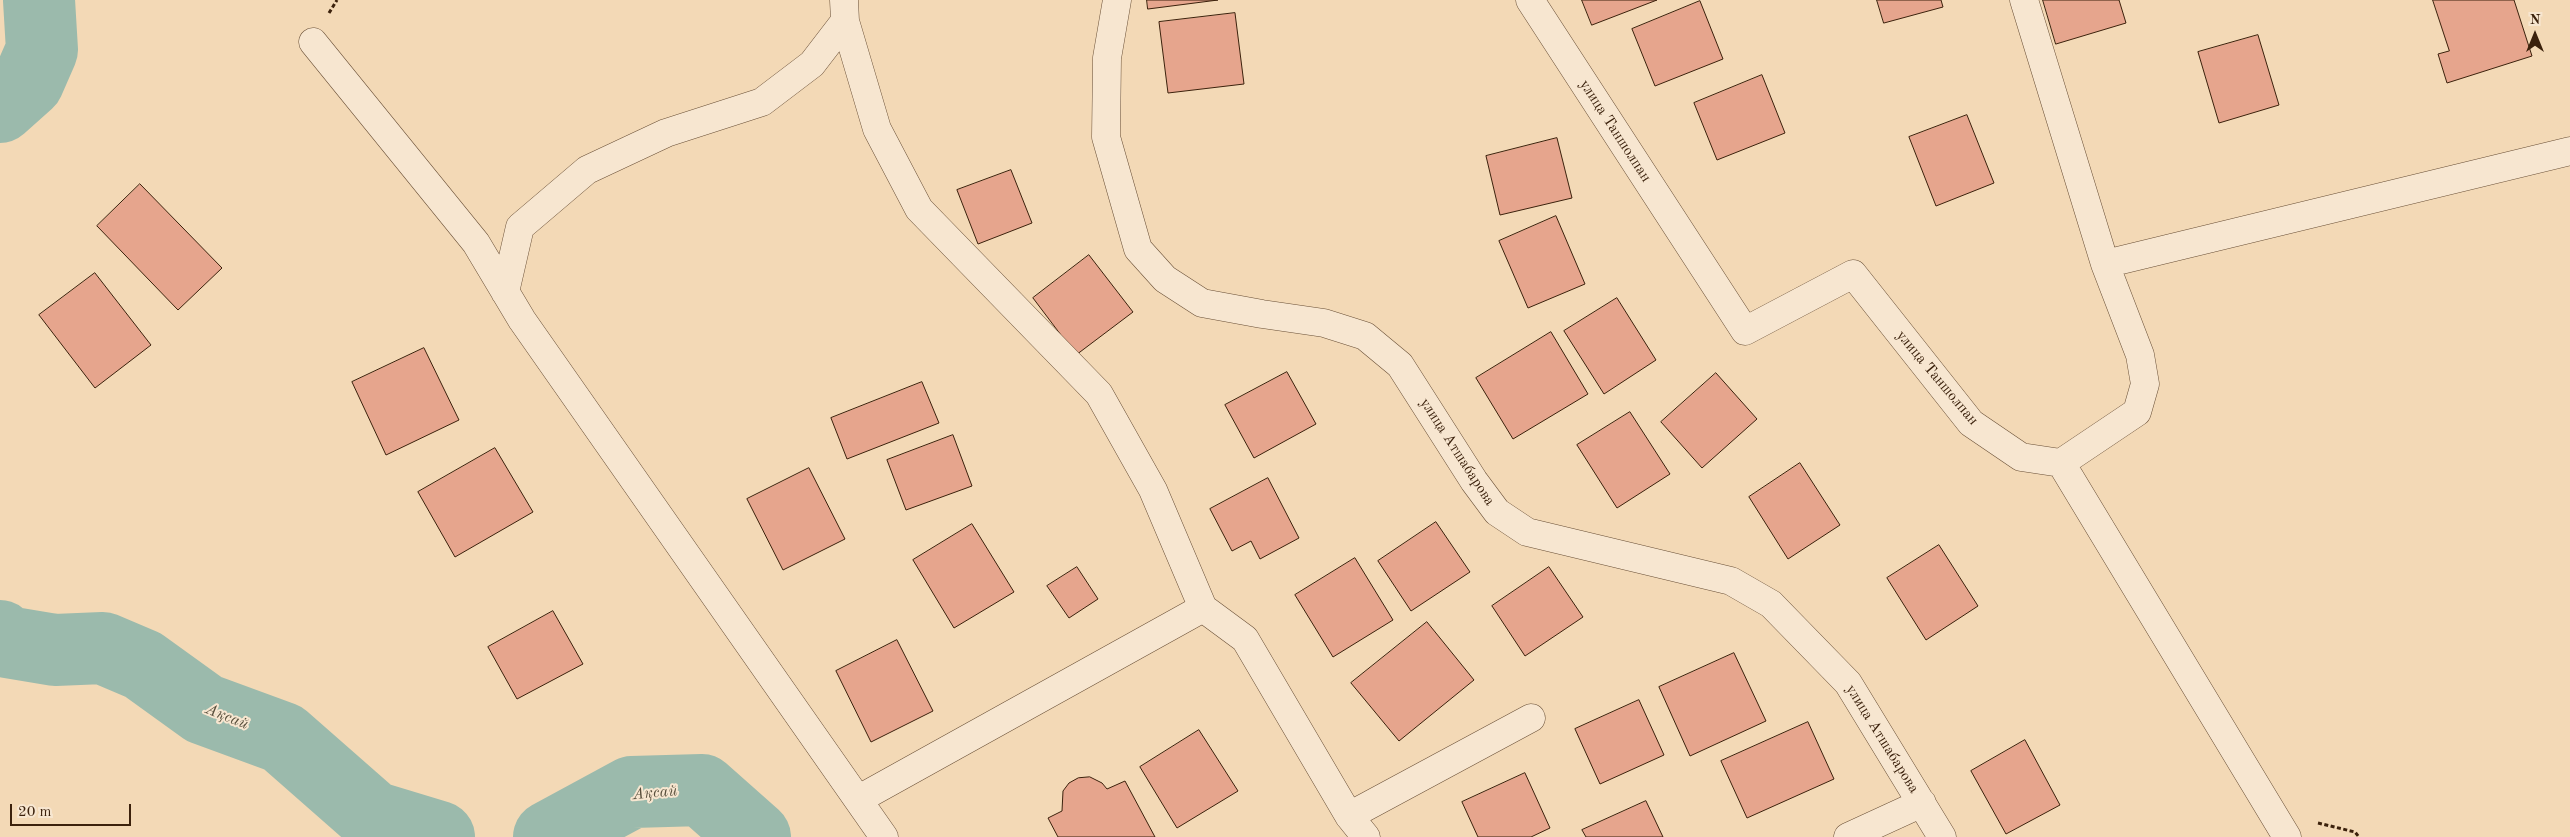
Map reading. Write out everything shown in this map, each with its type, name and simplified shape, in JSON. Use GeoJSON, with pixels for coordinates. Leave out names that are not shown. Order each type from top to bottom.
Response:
{"type":"FeatureCollection","features":[{"type":"Feature","properties":{"kind":"street","name":"улица Атшабарова"},"geometry":{"type":"LineString","coordinates":[[1117,0],[1107,58],[1106,138],[1138,249],[1165,279],[1202,303],[1262,314],[1324,322],[1365,336],[1400,365],[1474,482],[1496,512],[1527,532],[1731,581],[1771,604],[1848,683],[1942,837]]}},
{"type":"Feature","properties":{"kind":"street","name":"улица Таншолпан"},"geometry":{"type":"LineString","coordinates":[[1530,0],[1745,331],[1853,274],[1971,423],[2021,457],[2061,463]]}},
{"type":"Feature","properties":{"kind":"street"},"geometry":{"type":"LineString","coordinates":[[2024,0],[2105,264],[2140,355],[2145,384],[2137,412],[2061,463],[2287,837]]}},
{"type":"Feature","properties":{"kind":"street"},"geometry":{"type":"LineString","coordinates":[[505,292],[520,227],[587,170],[666,133],[762,102],[812,64],[845,10]]}},
{"type":"Feature","properties":{"kind":"street"},"geometry":{"type":"LineString","coordinates":[[845,10],[877,129],[920,209],[1099,394],[1153,490],[1203,608],[1245,639],[1350,816],[1366,837]]}},
{"type":"Feature","properties":{"kind":"street"},"geometry":{"type":"LineString","coordinates":[[313,42],[476,243],[522,320],[884,837]]}},
{"type":"Feature","properties":{"kind":"street"},"geometry":{"type":"LineString","coordinates":[[2105,264],[2570,151]]}},
{"type":"Feature","properties":{"kind":"street"},"geometry":{"type":"LineString","coordinates":[[859,799],[1203,608]]}},
{"type":"Feature","properties":{"kind":"street"},"geometry":{"type":"LineString","coordinates":[[1350,816],[1531,718]]}},
{"type":"Feature","properties":{"kind":"street"},"geometry":{"type":"LineString","coordinates":[[1848,837],[1922,803]]}},
{"type":"Feature","properties":{"kind":"building"},"geometry":{"type":"Polygon","coordinates":[[[1147,0],[1218,0],[1148,9],[1147,0]]]}},
{"type":"Feature","properties":{"kind":"building"},"geometry":{"type":"Polygon","coordinates":[[[1582,0],[1657,0],[1592,25],[1582,0]]]}},
{"type":"Feature","properties":{"kind":"building"},"geometry":{"type":"Polygon","coordinates":[[[1877,0],[1941,0],[1943,7],[1884,23],[1877,0]]]}},
{"type":"Feature","properties":{"kind":"building"},"geometry":{"type":"Polygon","coordinates":[[[2043,0],[2119,0],[2126,23],[2056,44],[2043,0]]]}},
{"type":"Feature","properties":{"kind":"building"},"geometry":{"type":"Polygon","coordinates":[[[2433,0],[2514,0],[2532,56],[2447,83],[2438,54],[2449,51],[2433,0]]]}},
{"type":"Feature","properties":{"kind":"building"},"geometry":{"type":"Polygon","coordinates":[[[1700,1],[1723,59],[1655,86],[1632,29],[1700,1]]]}},
{"type":"Feature","properties":{"kind":"building"},"geometry":{"type":"Polygon","coordinates":[[[1235,13],[1244,84],[1168,93],[1159,22],[1235,13]]]}},
{"type":"Feature","properties":{"kind":"building"},"geometry":{"type":"Polygon","coordinates":[[[2258,35],[2279,105],[2219,123],[2198,52],[2258,35]]]}},
{"type":"Feature","properties":{"kind":"building"},"geometry":{"type":"Polygon","coordinates":[[[1762,75],[1785,133],[1717,160],[1694,103],[1762,75]]]}},
{"type":"Feature","properties":{"kind":"building"},"geometry":{"type":"Polygon","coordinates":[[[1967,115],[1994,183],[1936,206],[1909,137],[1967,115]]]}},
{"type":"Feature","properties":{"kind":"building"},"geometry":{"type":"Polygon","coordinates":[[[1557,138],[1572,198],[1500,215],[1486,156],[1557,138]]]}},
{"type":"Feature","properties":{"kind":"building"},"geometry":{"type":"Polygon","coordinates":[[[1011,170],[1032,223],[978,244],[957,190],[1011,170]]]}},
{"type":"Feature","properties":{"kind":"building"},"geometry":{"type":"Polygon","coordinates":[[[140,184],[222,268],[178,310],[97,226],[140,184]]]}},
{"type":"Feature","properties":{"kind":"building"},"geometry":{"type":"Polygon","coordinates":[[[1556,216],[1585,284],[1528,308],[1499,241],[1556,216]]]}},
{"type":"Feature","properties":{"kind":"building"},"geometry":{"type":"Polygon","coordinates":[[[1089,255],[1133,312],[1076,355],[1033,298],[1089,255]]]}},
{"type":"Feature","properties":{"kind":"building"},"geometry":{"type":"Polygon","coordinates":[[[95,273],[151,345],[95,388],[39,315],[95,273]]]}},
{"type":"Feature","properties":{"kind":"building"},"geometry":{"type":"Polygon","coordinates":[[[1617,298],[1656,360],[1604,394],[1564,331],[1617,298]]]}},
{"type":"Feature","properties":{"kind":"building"},"geometry":{"type":"Polygon","coordinates":[[[1551,332],[1588,394],[1513,439],[1476,378],[1551,332]]]}},
{"type":"Feature","properties":{"kind":"building"},"geometry":{"type":"Polygon","coordinates":[[[424,348],[459,420],[386,455],[352,382],[424,348]]]}},
{"type":"Feature","properties":{"kind":"building"},"geometry":{"type":"Polygon","coordinates":[[[1287,372],[1316,424],[1254,458],[1225,405],[1287,372]]]}},
{"type":"Feature","properties":{"kind":"building"},"geometry":{"type":"Polygon","coordinates":[[[1716,373],[1757,419],[1702,468],[1661,422],[1716,373]]]}},
{"type":"Feature","properties":{"kind":"building"},"geometry":{"type":"Polygon","coordinates":[[[922,382],[939,423],[847,459],[831,418],[922,382]]]}},
{"type":"Feature","properties":{"kind":"building"},"geometry":{"type":"Polygon","coordinates":[[[1630,412],[1670,474],[1617,508],[1577,445],[1630,412]]]}},
{"type":"Feature","properties":{"kind":"building"},"geometry":{"type":"Polygon","coordinates":[[[953,435],[972,486],[906,510],[887,460],[953,435]]]}},
{"type":"Feature","properties":{"kind":"building"},"geometry":{"type":"Polygon","coordinates":[[[495,448],[533,512],[455,557],[418,492],[495,448]]]}},
{"type":"Feature","properties":{"kind":"building"},"geometry":{"type":"Polygon","coordinates":[[[1800,463],[1840,525],[1788,559],[1749,497],[1800,463]]]}},
{"type":"Feature","properties":{"kind":"building"},"geometry":{"type":"Polygon","coordinates":[[[809,468],[845,539],[783,570],[747,499],[809,468]]]}},
{"type":"Feature","properties":{"kind":"building"},"geometry":{"type":"Polygon","coordinates":[[[1268,478],[1299,538],[1260,559],[1251,541],[1232,551],[1210,509],[1268,478]]]}},
{"type":"Feature","properties":{"kind":"building"},"geometry":{"type":"Polygon","coordinates":[[[1436,522],[1470,572],[1411,611],[1378,561],[1436,522]]]}},
{"type":"Feature","properties":{"kind":"building"},"geometry":{"type":"Polygon","coordinates":[[[972,524],[1014,592],[954,628],[913,560],[972,524]]]}},
{"type":"Feature","properties":{"kind":"building"},"geometry":{"type":"Polygon","coordinates":[[[1939,545],[1978,606],[1926,640],[1887,578],[1939,545]]]}},
{"type":"Feature","properties":{"kind":"building"},"geometry":{"type":"Polygon","coordinates":[[[1355,558],[1393,620],[1333,657],[1295,595],[1355,558]]]}},
{"type":"Feature","properties":{"kind":"building"},"geometry":{"type":"Polygon","coordinates":[[[1077,567],[1098,599],[1069,618],[1047,586],[1077,567]]]}},
{"type":"Feature","properties":{"kind":"building"},"geometry":{"type":"Polygon","coordinates":[[[1549,567],[1583,617],[1525,656],[1492,606],[1549,567]]]}},
{"type":"Feature","properties":{"kind":"building"},"geometry":{"type":"Polygon","coordinates":[[[553,611],[583,664],[517,699],[488,647],[553,611]]]}},
{"type":"Feature","properties":{"kind":"building"},"geometry":{"type":"Polygon","coordinates":[[[1427,622],[1474,680],[1399,741],[1351,683],[1427,622]]]}},
{"type":"Feature","properties":{"kind":"building"},"geometry":{"type":"Polygon","coordinates":[[[897,640],[933,711],[871,742],[836,671],[897,640]]]}},
{"type":"Feature","properties":{"kind":"building"},"geometry":{"type":"Polygon","coordinates":[[[1734,653],[1766,721],[1690,756],[1659,687],[1734,653]]]}},
{"type":"Feature","properties":{"kind":"building"},"geometry":{"type":"Polygon","coordinates":[[[1639,700],[1664,755],[1600,784],[1575,729],[1639,700]]]}},
{"type":"Feature","properties":{"kind":"building"},"geometry":{"type":"Polygon","coordinates":[[[1808,722],[1834,779],[1747,818],[1721,761],[1808,722]]]}},
{"type":"Feature","properties":{"kind":"building"},"geometry":{"type":"Polygon","coordinates":[[[1199,730],[1238,791],[1177,828],[1140,767],[1199,730]]]}},
{"type":"Feature","properties":{"kind":"building"},"geometry":{"type":"Polygon","coordinates":[[[2025,740],[2060,805],[2006,834],[1971,771],[2025,740]]]}},
{"type":"Feature","properties":{"kind":"building"},"geometry":{"type":"Polygon","coordinates":[[[1525,773],[1550,828],[1531,837],[1478,837],[1462,802],[1525,773]]]}},
{"type":"Feature","properties":{"kind":"building"},"geometry":{"type":"Polygon","coordinates":[[[1090,777],[1102,783],[1107,789],[1125,781],[1155,837],[1058,837],[1048,818],[1062,811],[1063,791],[1069,783],[1078,778],[1090,777]]]}},
{"type":"Feature","properties":{"kind":"building"},"geometry":{"type":"Polygon","coordinates":[[[1646,801],[1663,837],[1586,837],[1582,830],[1646,801]]]}},
{"type":"Feature","properties":{"kind":"waterway","name":"Ақсай"},"geometry":{"type":"LineString","coordinates":[[0,107],[28,82],[42,50],[39,0]]}},
{"type":"Feature","properties":{"kind":"waterway","name":"Ақсай"},"geometry":{"type":"LineString","coordinates":[[0,636],[7,642],[55,650],[103,648],[143,665],[204,709],[283,738],[373,817],[439,837]]}},
{"type":"Feature","properties":{"kind":"waterway","name":"Ақсай"},"geometry":{"type":"LineString","coordinates":[[549,837],[632,792],[702,790],[755,837]]}}]}
